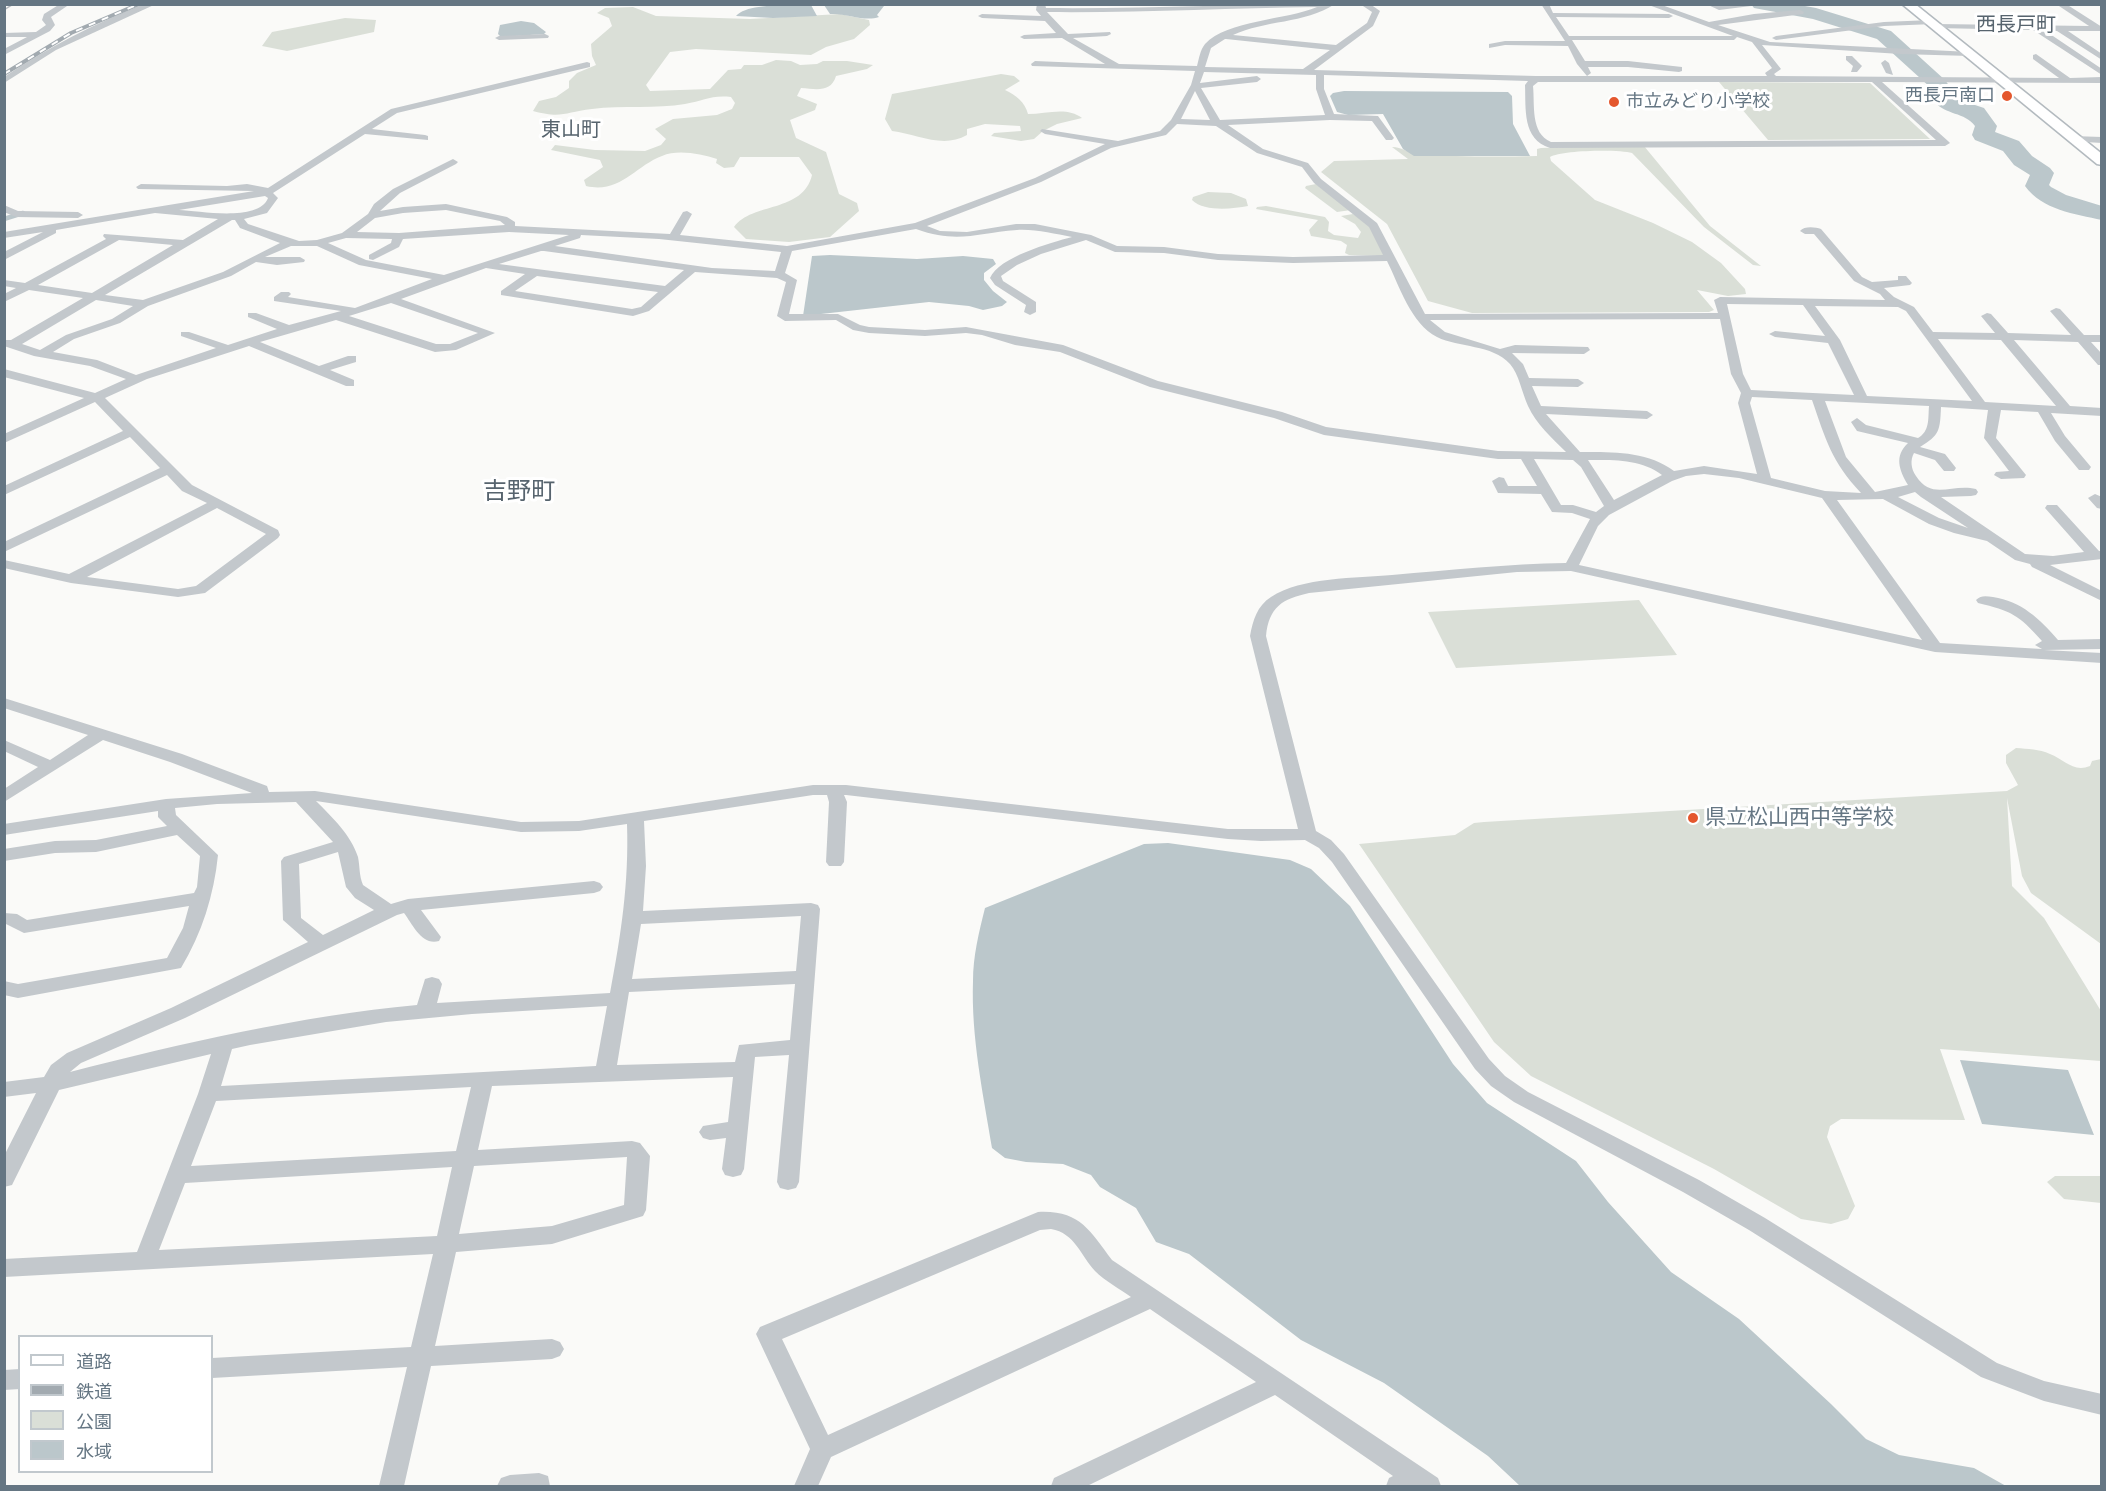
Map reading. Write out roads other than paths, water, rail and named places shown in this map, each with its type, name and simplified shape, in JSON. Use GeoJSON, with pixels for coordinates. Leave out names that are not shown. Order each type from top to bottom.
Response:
{"type":"FeatureCollection","features":[{"type":"Feature","properties":{"kind":"main road"},"geometry":{"type":"LineString","coordinates":[[1907,4],[2102,161]]}},
{"type":"Feature","properties":{"kind":"street"},"geometry":{"type":"LineString","coordinates":[[6,50],[51,25],[46,20],[51,12],[66,4]]}},
{"type":"Feature","properties":{"kind":"street"},"geometry":{"type":"LineString","coordinates":[[4,81],[53,48],[115,18],[152,4]]}},
{"type":"Feature","properties":{"kind":"street"},"geometry":{"type":"LineString","coordinates":[[780,4],[803,4]]}},
{"type":"Feature","properties":{"kind":"street"},"geometry":{"type":"LineString","coordinates":[[1195,86],[1304,73],[1370,24],[1376,11],[1364,4]]}},
{"type":"Feature","properties":{"kind":"street"},"geometry":{"type":"LineString","coordinates":[[1545,4],[1591,79]]}},
{"type":"Feature","properties":{"kind":"street"},"geometry":{"type":"LineString","coordinates":[[1650,4],[1757,42],[1805,47],[1970,54]]}},
{"type":"Feature","properties":{"kind":"street"},"geometry":{"type":"LineString","coordinates":[[1710,4],[1719,8],[1755,5]]}},
{"type":"Feature","properties":{"kind":"street"},"geometry":{"type":"LineString","coordinates":[[2060,4],[2099,30]]}},
{"type":"Feature","properties":{"kind":"street"},"geometry":{"type":"LineString","coordinates":[[1119,66],[1066,36],[1046,19],[1041,7],[1133,12],[1227,6],[1329,5]]}},
{"type":"Feature","properties":{"kind":"street"},"geometry":{"type":"LineString","coordinates":[[235,216],[244,226],[290,243],[318,243],[346,235],[399,236],[509,229],[583,234],[669,233],[787,249],[917,226],[1038,180],[1098,151],[1162,133],[1175,121],[1195,86],[1207,47],[1222,36],[1265,22],[1308,14],[1329,5]]}},
{"type":"Feature","properties":{"kind":"street"},"geometry":{"type":"LineString","coordinates":[[1070,10],[1093,20]]}},
{"type":"Feature","properties":{"kind":"street"},"geometry":{"type":"LineString","coordinates":[[1709,24],[1754,16],[1800,12]]}},
{"type":"Feature","properties":{"kind":"street"},"geometry":{"type":"LineString","coordinates":[[982,16],[1009,15],[1046,19]]}},
{"type":"Feature","properties":{"kind":"street"},"geometry":{"type":"LineString","coordinates":[[1550,15],[1682,15]]}},
{"type":"Feature","properties":{"kind":"street"},"geometry":{"type":"LineString","coordinates":[[1757,42],[1884,24],[2099,30]]}},
{"type":"Feature","properties":{"kind":"street"},"geometry":{"type":"LineString","coordinates":[[2035,28],[2102,73]]}},
{"type":"Feature","properties":{"kind":"street"},"geometry":{"type":"LineString","coordinates":[[2060,29],[2102,58]]}},
{"type":"Feature","properties":{"kind":"street"},"geometry":{"type":"LineString","coordinates":[[4,35],[39,33]]}},
{"type":"Feature","properties":{"kind":"street"},"geometry":{"type":"LineString","coordinates":[[1024,37],[1107,34]]}},
{"type":"Feature","properties":{"kind":"street"},"geometry":{"type":"LineString","coordinates":[[499,38],[545,36]]}},
{"type":"Feature","properties":{"kind":"street"},"geometry":{"type":"LineString","coordinates":[[1222,36],[1337,48]]}},
{"type":"Feature","properties":{"kind":"street"},"geometry":{"type":"LineString","coordinates":[[1492,46],[1505,43],[1744,37]]}},
{"type":"Feature","properties":{"kind":"street"},"geometry":{"type":"LineString","coordinates":[[1757,42],[1777,69]]}},
{"type":"Feature","properties":{"kind":"street"},"geometry":{"type":"LineString","coordinates":[[1639,54],[1646,64],[1644,66]]}},
{"type":"Feature","properties":{"kind":"street"},"geometry":{"type":"LineString","coordinates":[[2037,57],[2069,81]]}},
{"type":"Feature","properties":{"kind":"street"},"geometry":{"type":"LineString","coordinates":[[1849,58],[1858,66],[1854,70]]}},
{"type":"Feature","properties":{"kind":"street"},"geometry":{"type":"LineString","coordinates":[[1885,63],[1890,73]]}},
{"type":"Feature","properties":{"kind":"street"},"geometry":{"type":"LineString","coordinates":[[1035,64],[1536,79],[2102,81]]}},
{"type":"Feature","properties":{"kind":"street"},"geometry":{"type":"LineString","coordinates":[[1581,64],[1676,69],[1832,69],[1890,73],[1925,79]]}},
{"type":"Feature","properties":{"kind":"street"},"geometry":{"type":"LineString","coordinates":[[4,235],[268,192],[394,111],[587,65]]}},
{"type":"Feature","properties":{"kind":"street"},"geometry":{"type":"LineString","coordinates":[[1773,79],[1769,73],[1777,69]]}},
{"type":"Feature","properties":{"kind":"street"},"geometry":{"type":"LineString","coordinates":[[1320,73],[1320,89],[1330,117]]}},
{"type":"Feature","properties":{"kind":"street"},"geometry":{"type":"LineString","coordinates":[[1536,79],[1529,85],[1531,125],[1539,140],[1551,145],[1945,142],[1874,79]]}},
{"type":"Feature","properties":{"kind":"street"},"geometry":{"type":"LineString","coordinates":[[1195,86],[1205,98],[1212,116],[1218,123],[1260,151],[1305,165],[1317,181],[1373,225],[1421,317],[1428,325],[1442,335],[1501,352],[1517,364],[1537,410],[1574,455],[1586,465],[1611,507]]}},
{"type":"Feature","properties":{"kind":"street"},"geometry":{"type":"LineString","coordinates":[[1175,121],[1218,123],[1330,117],[1376,118],[1389,138]]}},
{"type":"Feature","properties":{"kind":"street"},"geometry":{"type":"LineString","coordinates":[[363,130],[425,138]]}},
{"type":"Feature","properties":{"kind":"street"},"geometry":{"type":"LineString","coordinates":[[1045,131],[1118,144]]}},
{"type":"Feature","properties":{"kind":"street"},"geometry":{"type":"LineString","coordinates":[[2072,139],[2102,140]]}},
{"type":"Feature","properties":{"kind":"street"},"geometry":{"type":"LineString","coordinates":[[372,216],[376,208],[403,187],[453,162]]}},
{"type":"Feature","properties":{"kind":"street"},"geometry":{"type":"LineString","coordinates":[[141,187],[180,189],[247,187],[268,192],[273,198],[265,211],[235,216],[157,211]]}},
{"type":"Feature","properties":{"kind":"street"},"geometry":{"type":"LineString","coordinates":[[140,213],[180,189]]}},
{"type":"Feature","properties":{"kind":"street"},"geometry":{"type":"LineString","coordinates":[[396,212],[422,195]]}},
{"type":"Feature","properties":{"kind":"street"},"geometry":{"type":"LineString","coordinates":[[346,235],[372,216],[446,207],[503,219],[511,224],[509,229]]}},
{"type":"Feature","properties":{"kind":"street"},"geometry":{"type":"LineString","coordinates":[[4,208],[16,214]]}},
{"type":"Feature","properties":{"kind":"street"},"geometry":{"type":"LineString","coordinates":[[4,217],[16,214],[124,215]]}},
{"type":"Feature","properties":{"kind":"street"},"geometry":{"type":"LineString","coordinates":[[669,233],[685,221],[687,214]]}},
{"type":"Feature","properties":{"kind":"street"},"geometry":{"type":"LineString","coordinates":[[9,343],[235,216]]}},
{"type":"Feature","properties":{"kind":"street"},"geometry":{"type":"LineString","coordinates":[[917,226],[939,234],[960,235],[1035,227],[1087,237],[1115,249],[1164,250],[1218,257],[1293,260],[1390,258]]}},
{"type":"Feature","properties":{"kind":"street"},"geometry":{"type":"LineString","coordinates":[[4,257],[50,233],[51,228]]}},
{"type":"Feature","properties":{"kind":"street"},"geometry":{"type":"LineString","coordinates":[[1805,231],[1817,231],[1858,279],[1910,309],[1988,406],[1990,438],[2019,475],[2001,474]]}},
{"type":"Feature","properties":{"kind":"street"},"geometry":{"type":"LineString","coordinates":[[4,439],[137,379],[248,341],[360,310],[445,278],[583,234]]}},
{"type":"Feature","properties":{"kind":"street"},"geometry":{"type":"LineString","coordinates":[[103,235],[185,243]]}},
{"type":"Feature","properties":{"kind":"street"},"geometry":{"type":"LineString","coordinates":[[373,257],[395,245],[399,236]]}},
{"type":"Feature","properties":{"kind":"street"},"geometry":{"type":"LineString","coordinates":[[4,299],[117,237]]}},
{"type":"Feature","properties":{"kind":"street"},"geometry":{"type":"LineString","coordinates":[[1030,312],[1032,304],[999,283],[996,275],[1006,267],[1052,246],[1087,237]]}},
{"type":"Feature","properties":{"kind":"street"},"geometry":{"type":"LineString","coordinates":[[43,353],[70,337],[116,321],[144,304],[227,274],[290,243]]}},
{"type":"Feature","properties":{"kind":"street"},"geometry":{"type":"LineString","coordinates":[[318,243],[363,263],[445,278]]}},
{"type":"Feature","properties":{"kind":"street"},"geometry":{"type":"LineString","coordinates":[[540,248],[692,269],[779,275],[792,280],[783,315],[785,318],[838,317],[857,328],[869,330],[925,333],[966,330],[1063,349],[1154,384],[1278,415],[1324,431],[1498,455],[1622,456],[1657,465],[1672,476]]}},
{"type":"Feature","properties":{"kind":"street"},"geometry":{"type":"LineString","coordinates":[[779,275],[787,249]]}},
{"type":"Feature","properties":{"kind":"street"},"geometry":{"type":"LineString","coordinates":[[254,259],[277,262],[300,260]]}},
{"type":"Feature","properties":{"kind":"street"},"geometry":{"type":"LineString","coordinates":[[484,265],[666,290]]}},
{"type":"Feature","properties":{"kind":"street"},"geometry":{"type":"LineString","coordinates":[[534,273],[505,293],[633,313],[645,309],[692,269]]}},
{"type":"Feature","properties":{"kind":"street"},"geometry":{"type":"LineString","coordinates":[[1869,285],[1906,283],[1902,278]]}},
{"type":"Feature","properties":{"kind":"street"},"geometry":{"type":"LineString","coordinates":[[4,283],[144,304]]}},
{"type":"Feature","properties":{"kind":"street"},"geometry":{"type":"LineString","coordinates":[[285,294],[278,299],[360,310]]}},
{"type":"Feature","properties":{"kind":"street"},"geometry":{"type":"LineString","coordinates":[[336,316],[435,348],[452,347],[489,333],[391,298]]}},
{"type":"Feature","properties":{"kind":"street"},"geometry":{"type":"LineString","coordinates":[[1765,479],[1744,403],[1747,393],[1737,374],[1720,300],[1898,304]]}},
{"type":"Feature","properties":{"kind":"street"},"geometry":{"type":"LineString","coordinates":[[1806,302],[1826,326],[1862,399]]}},
{"type":"Feature","properties":{"kind":"street"},"geometry":{"type":"LineString","coordinates":[[2056,311],[2102,362]]}},
{"type":"Feature","properties":{"kind":"street"},"geometry":{"type":"LineString","coordinates":[[252,315],[288,329]]}},
{"type":"Feature","properties":{"kind":"street"},"geometry":{"type":"LineString","coordinates":[[1421,317],[1725,316]]}},
{"type":"Feature","properties":{"kind":"street"},"geometry":{"type":"LineString","coordinates":[[1987,316],[2066,410]]}},
{"type":"Feature","properties":{"kind":"street"},"geometry":{"type":"LineString","coordinates":[[185,334],[226,348]]}},
{"type":"Feature","properties":{"kind":"street"},"geometry":{"type":"LineString","coordinates":[[1775,334],[1834,340]]}},
{"type":"Feature","properties":{"kind":"street"},"geometry":{"type":"LineString","coordinates":[[1929,334],[2102,339]]}},
{"type":"Feature","properties":{"kind":"street"},"geometry":{"type":"LineString","coordinates":[[248,341],[350,383]]}},
{"type":"Feature","properties":{"kind":"street"},"geometry":{"type":"LineString","coordinates":[[9,343],[43,353],[93,363],[137,379]]}},
{"type":"Feature","properties":{"kind":"street"},"geometry":{"type":"LineString","coordinates":[[1501,352],[1515,349],[1575,352]]}},
{"type":"Feature","properties":{"kind":"street"},"geometry":{"type":"LineString","coordinates":[[319,370],[352,359]]}},
{"type":"Feature","properties":{"kind":"street"},"geometry":{"type":"LineString","coordinates":[[4,373],[98,398],[188,488],[272,530],[273,535],[200,590],[178,593],[72,579],[4,564]]}},
{"type":"Feature","properties":{"kind":"street"},"geometry":{"type":"LineString","coordinates":[[1524,381],[1578,383]]}},
{"type":"Feature","properties":{"kind":"street"},"geometry":{"type":"LineString","coordinates":[[1747,393],[2102,412]]}},
{"type":"Feature","properties":{"kind":"street"},"geometry":{"type":"LineString","coordinates":[[1818,397],[1839,457],[1848,471],[1871,496]]}},
{"type":"Feature","properties":{"kind":"street"},"geometry":{"type":"LineString","coordinates":[[1935,403],[1934,425],[1930,436],[1915,445],[1905,457],[1906,471],[1921,491],[2020,557],[2034,561],[2054,562],[2098,555]]}},
{"type":"Feature","properties":{"kind":"street"},"geometry":{"type":"LineString","coordinates":[[1537,410],[1604,409],[1647,415]]}},
{"type":"Feature","properties":{"kind":"street"},"geometry":{"type":"LineString","coordinates":[[2042,409],[2060,438],[2084,467]]}},
{"type":"Feature","properties":{"kind":"street"},"geometry":{"type":"LineString","coordinates":[[1857,422],[1862,428],[1915,445],[1940,458],[1949,468]]}},
{"type":"Feature","properties":{"kind":"street"},"geometry":{"type":"LineString","coordinates":[[4,428],[20,432]]}},
{"type":"Feature","properties":{"kind":"street"},"geometry":{"type":"LineString","coordinates":[[4,491],[132,432]]}},
{"type":"Feature","properties":{"kind":"street"},"geometry":{"type":"LineString","coordinates":[[1526,456],[1557,508],[1573,509],[1597,517]]}},
{"type":"Feature","properties":{"kind":"street"},"geometry":{"type":"LineString","coordinates":[[4,548],[169,469]]}},
{"type":"Feature","properties":{"kind":"street"},"geometry":{"type":"LineString","coordinates":[[1571,567],[1597,517],[1611,507],[1629,500],[1672,476],[1685,472],[1714,471],[1765,479],[1826,495],[1887,496],[1921,491],[1971,492]]}},
{"type":"Feature","properties":{"kind":"street"},"geometry":{"type":"LineString","coordinates":[[1499,481],[1503,490],[1546,490]]}},
{"type":"Feature","properties":{"kind":"street"},"geometry":{"type":"LineString","coordinates":[[1826,495],[1935,647]]}},
{"type":"Feature","properties":{"kind":"street"},"geometry":{"type":"LineString","coordinates":[[1887,496],[1923,515],[1968,534],[1995,539]]}},
{"type":"Feature","properties":{"kind":"street"},"geometry":{"type":"LineString","coordinates":[[72,579],[217,503]]}},
{"type":"Feature","properties":{"kind":"street"},"geometry":{"type":"LineString","coordinates":[[2052,508],[2098,555]]}},
{"type":"Feature","properties":{"kind":"street"},"geometry":{"type":"LineString","coordinates":[[2034,561],[2039,566],[2102,597]]}},
{"type":"Feature","properties":{"kind":"street"},"geometry":{"type":"LineString","coordinates":[[1308,834],[1258,636],[1258,620],[1266,608],[1279,598],[1296,591],[1321,586],[1517,568],[1571,567],[1935,647],[2102,658]]}},
{"type":"Feature","properties":{"kind":"street"},"geometry":{"type":"LineString","coordinates":[[1983,600],[1998,601],[2018,609],[2039,627],[2054,645]]}},
{"type":"Feature","properties":{"kind":"street"},"geometry":{"type":"LineString","coordinates":[[2001,652],[2020,646],[2102,644]]}},
{"type":"Feature","properties":{"kind":"street"},"geometry":{"type":"LineString","coordinates":[[4,703],[176,758],[261,790],[260,798]]}},
{"type":"Feature","properties":{"kind":"street"},"geometry":{"type":"LineString","coordinates":[[4,797],[100,735]]}},
{"type":"Feature","properties":{"kind":"street"},"geometry":{"type":"LineString","coordinates":[[4,745],[51,767]]}},
{"type":"Feature","properties":{"kind":"street"},"geometry":{"type":"LineString","coordinates":[[4,830],[166,804],[315,796],[521,827],[579,826],[813,789],[1228,834],[1261,836],[1308,834],[1325,844],[1338,858],[1482,1064],[1498,1081],[1551,1114],[1619,1147],[1757,1224],[1989,1370],[2030,1388],[2065,1399],[2102,1405]]}},
{"type":"Feature","properties":{"kind":"street"},"geometry":{"type":"LineString","coordinates":[[833,790],[838,802],[836,862]]}},
{"type":"Feature","properties":{"kind":"street"},"geometry":{"type":"LineString","coordinates":[[301,797],[326,821],[343,845],[349,858],[351,878],[358,891],[399,908],[432,936]]}},
{"type":"Feature","properties":{"kind":"street"},"geometry":{"type":"LineString","coordinates":[[4,988],[18,991],[174,963],[192,928],[200,898],[206,887],[209,855],[167,817],[166,804]]}},
{"type":"Feature","properties":{"kind":"street"},"geometry":{"type":"LineString","coordinates":[[605,1073],[633,918],[637,866],[635,817]]}},
{"type":"Feature","properties":{"kind":"street"},"geometry":{"type":"LineString","coordinates":[[4,855],[55,847],[96,846],[180,829]]}},
{"type":"Feature","properties":{"kind":"street"},"geometry":{"type":"LineString","coordinates":[[320,942],[292,920],[290,861],[343,845]]}},
{"type":"Feature","properties":{"kind":"street"},"geometry":{"type":"LineString","coordinates":[[4,1179],[58,1070],[74,1058],[178,1013],[320,942],[399,908],[594,887]]}},
{"type":"Feature","properties":{"kind":"street"},"geometry":{"type":"LineString","coordinates":[[10,918],[24,927],[200,898]]}},
{"type":"Feature","properties":{"kind":"street"},"geometry":{"type":"LineString","coordinates":[[633,918],[811,909],[788,1182]]}},
{"type":"Feature","properties":{"kind":"street"},"geometry":{"type":"LineString","coordinates":[[4,1090],[51,1084],[133,1062],[386,1015],[805,977]]}},
{"type":"Feature","properties":{"kind":"street"},"geometry":{"type":"LineString","coordinates":[[425,1011],[432,984]]}},
{"type":"Feature","properties":{"kind":"street"},"geometry":{"type":"LineString","coordinates":[[145,1259],[208,1094],[224,1044]]}},
{"type":"Feature","properties":{"kind":"street"},"geometry":{"type":"LineString","coordinates":[[733,1169],[746,1050],[799,1047]]}},
{"type":"Feature","properties":{"kind":"street"},"geometry":{"type":"LineString","coordinates":[[208,1094],[605,1073],[744,1069]]}},
{"type":"Feature","properties":{"kind":"street"},"geometry":{"type":"LineString","coordinates":[[392,1486],[483,1079]]}},
{"type":"Feature","properties":{"kind":"street"},"geometry":{"type":"LineString","coordinates":[[710,1132],[737,1130]]}},
{"type":"Feature","properties":{"kind":"street"},"geometry":{"type":"LineString","coordinates":[[4,1268],[446,1244],[552,1234],[635,1210],[639,1156],[633,1149],[177,1175]]}},
{"type":"Feature","properties":{"kind":"street"},"geometry":{"type":"LineString","coordinates":[[822,1449],[768,1334],[1038,1221],[1053,1219],[1073,1226],[1104,1266],[1276,1383],[1414,1483]]}},
{"type":"Feature","properties":{"kind":"street"},"geometry":{"type":"LineString","coordinates":[[806,1486],[822,1449],[1152,1298]]}},
{"type":"Feature","properties":{"kind":"street"},"geometry":{"type":"LineString","coordinates":[[213,1368],[552,1349]]}},
{"type":"Feature","properties":{"kind":"street"},"geometry":{"type":"LineString","coordinates":[[1063,1486],[1276,1383]]}},
{"type":"Feature","properties":{"kind":"street"},"geometry":{"type":"LineString","coordinates":[[510,1486],[539,1484]]}},
{"type":"Feature","properties":{"kind":"water"},"geometry":{"type":"Polygon","coordinates":[[[882,4],[884,6],[877,15],[879,17],[873,18],[830,14],[824,5],[882,4]]]}},
{"type":"Feature","properties":{"kind":"water"},"geometry":{"type":"Polygon","coordinates":[[[811,5],[817,16],[773,18],[736,16],[760,7],[811,5]]]}},
{"type":"Feature","properties":{"kind":"water"},"geometry":{"type":"Polygon","coordinates":[[[521,21],[534,23],[546,32],[501,37],[498,34],[500,25],[521,21]]]}},
{"type":"Feature","properties":{"kind":"water"},"geometry":{"type":"Polygon","coordinates":[[[1344,91],[1508,92],[1512,96],[1513,124],[1530,156],[1414,156],[1403,149],[1383,114],[1348,115],[1337,112],[1330,96],[1333,93],[1344,91]]]}},
{"type":"Feature","properties":{"kind":"water"},"geometry":{"type":"Polygon","coordinates":[[[812,256],[917,259],[963,256],[993,259],[996,264],[984,273],[984,280],[1007,302],[1002,306],[983,310],[969,306],[929,302],[803,316],[812,256]]]}},
{"type":"Feature","properties":{"kind":"water"},"geometry":{"type":"Polygon","coordinates":[[[1168,843],[1290,860],[1311,869],[1350,906],[1453,1064],[1487,1103],[1576,1161],[1608,1202],[1671,1272],[1739,1319],[1866,1439],[1899,1455],[1974,1468],[2006,1486],[1520,1486],[1488,1456],[1384,1383],[1301,1340],[1189,1254],[1156,1242],[1136,1208],[1100,1187],[1091,1175],[1063,1164],[1026,1162],[1005,1158],[992,1148],[978,1065],[974,1023],[973,972],[985,908],[1144,844],[1168,843]]]}},
{"type":"Feature","properties":{"kind":"water"},"geometry":{"type":"Polygon","coordinates":[[[1960,1060],[2068,1070],[2094,1135],[1982,1124],[1960,1060]]]}},
{"type":"Feature","properties":{"kind":"waterway"},"geometry":{"type":"LineString","coordinates":[[1760,4],[1816,14],[1884,35],[1938,84],[1947,102],[1976,113],[1986,126],[1983,135],[2011,146],[2019,153],[2022,160],[2042,173],[2037,186],[2043,192],[2066,204],[2102,213]]}},
{"type":"Feature","properties":{"kind":"waterway"},"geometry":{"type":"LineString","coordinates":[[4,219],[23,213]]}},
{"type":"Feature","properties":{"kind":"railway"},"geometry":{"type":"LineString","coordinates":[[4,74],[71,33],[139,4]]}},
{"type":"Feature","properties":{"kind":"place","name":"西長戸南口"},"geometry":{"type":"Point","coordinates":[2007,96]}},
{"type":"Feature","properties":{"kind":"place","name":"市立みどり小学校"},"geometry":{"type":"Point","coordinates":[1614,102]}},
{"type":"Feature","properties":{"kind":"place","name":"県立松山西中等学校"},"geometry":{"type":"Point","coordinates":[1693,818]}},
{"type":"Feature","properties":{"kind":"district","name":"西長戸町"},"geometry":{"type":"Point","coordinates":[2016,25]}},
{"type":"Feature","properties":{"kind":"district","name":"東山町"},"geometry":{"type":"Point","coordinates":[571,130]}},
{"type":"Feature","properties":{"kind":"district","name":"吉野町"},"geometry":{"type":"Point","coordinates":[519,492]}}]}
